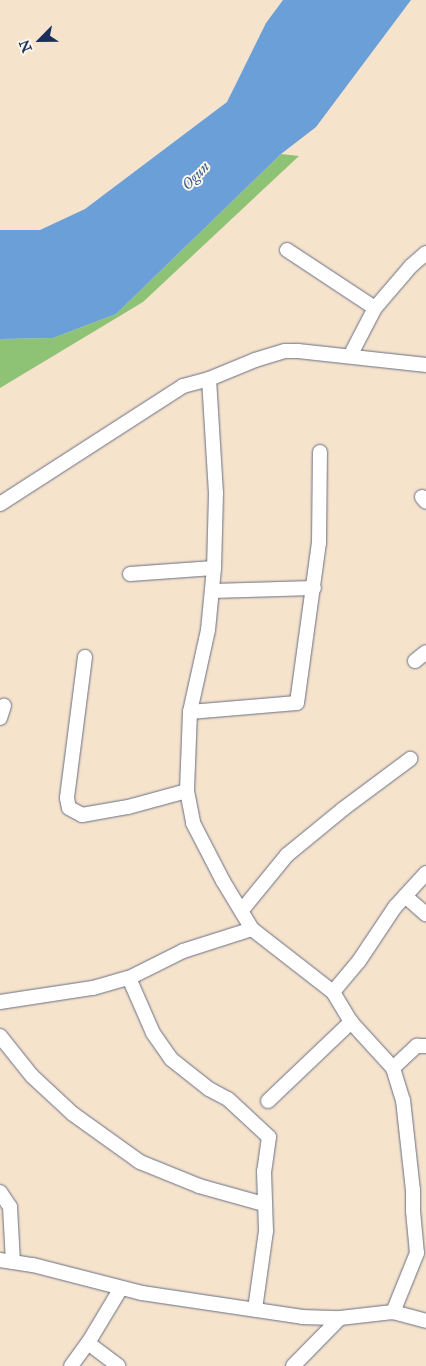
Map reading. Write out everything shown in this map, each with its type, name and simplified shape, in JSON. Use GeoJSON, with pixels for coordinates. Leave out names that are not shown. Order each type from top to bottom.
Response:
{"type":"FeatureCollection","features":[{"type":"Feature","properties":{"kind":"street"},"geometry":{"type":"LineString","coordinates":[[287,250],[375,308]]}},
{"type":"Feature","properties":{"kind":"street"},"geometry":{"type":"LineString","coordinates":[[350,356],[375,308],[410,266],[426,253]]}},
{"type":"Feature","properties":{"kind":"street"},"geometry":{"type":"LineString","coordinates":[[0,504],[183,386],[285,351],[426,365]]}},
{"type":"Feature","properties":{"kind":"street"},"geometry":{"type":"LineString","coordinates":[[208,379],[216,493],[214,568],[208,630],[190,712],[187,791],[197,833],[252,929],[332,992],[350,1022],[393,1068],[404,1100],[414,1190],[413,1211],[421,1252],[394,1312]]}},
{"type":"Feature","properties":{"kind":"street"},"geometry":{"type":"LineString","coordinates":[[190,712],[294,705],[297,703],[319,543],[320,452]]}},
{"type":"Feature","properties":{"kind":"street"},"geometry":{"type":"LineString","coordinates":[[130,574],[214,568]]}},
{"type":"Feature","properties":{"kind":"street"},"geometry":{"type":"LineString","coordinates":[[212,591],[314,588]]}},
{"type":"Feature","properties":{"kind":"street"},"geometry":{"type":"LineString","coordinates":[[415,661],[426,652]]}},
{"type":"Feature","properties":{"kind":"street"},"geometry":{"type":"LineString","coordinates":[[85,657],[67,798],[69,808],[82,814],[128,807],[187,791]]}},
{"type":"Feature","properties":{"kind":"street"},"geometry":{"type":"LineString","coordinates":[[242,910],[287,855],[410,758]]}},
{"type":"Feature","properties":{"kind":"street"},"geometry":{"type":"LineString","coordinates":[[332,992],[359,961],[395,907],[426,873]]}},
{"type":"Feature","properties":{"kind":"street"},"geometry":{"type":"LineString","coordinates":[[405,896],[426,914]]}},
{"type":"Feature","properties":{"kind":"street"},"geometry":{"type":"LineString","coordinates":[[0,1002],[93,988],[128,978],[183,951],[252,929]]}},
{"type":"Feature","properties":{"kind":"street"},"geometry":{"type":"LineString","coordinates":[[128,978],[153,1033],[171,1059],[209,1089],[228,1099],[269,1137],[264,1171],[266,1231],[255,1309]]}},
{"type":"Feature","properties":{"kind":"street"},"geometry":{"type":"LineString","coordinates":[[268,1101],[350,1022]]}},
{"type":"Feature","properties":{"kind":"street"},"geometry":{"type":"LineString","coordinates":[[0,1036],[32,1076],[73,1114],[140,1162],[199,1186],[264,1204]]}},
{"type":"Feature","properties":{"kind":"street"},"geometry":{"type":"LineString","coordinates":[[393,1068],[417,1046],[426,1046]]}},
{"type":"Feature","properties":{"kind":"street"},"geometry":{"type":"LineString","coordinates":[[0,1192],[10,1207],[7,1261],[121,1288],[302,1316],[340,1318],[394,1312],[426,1321]]}},
{"type":"Feature","properties":{"kind":"street"},"geometry":{"type":"LineString","coordinates":[[71,1366],[88,1343],[121,1288]]}},
{"type":"Feature","properties":{"kind":"street"},"geometry":{"type":"LineString","coordinates":[[293,1366],[340,1318]]}},
{"type":"Feature","properties":{"kind":"street"},"geometry":{"type":"LineString","coordinates":[[88,1343],[118,1366]]}},
{"type":"Feature","properties":{"kind":"green space"},"geometry":{"type":"Polygon","coordinates":[[[281,154],[299,156],[143,302],[0,388],[0,339],[53,338],[116,314],[281,154]]]}},
{"type":"Feature","properties":{"kind":"water","name":"Ogun"},"geometry":{"type":"Polygon","coordinates":[[[283,0],[411,0],[316,127],[281,154],[116,314],[53,338],[0,339],[0,230],[40,230],[85,209],[227,102],[266,23],[283,0]]]}}]}
